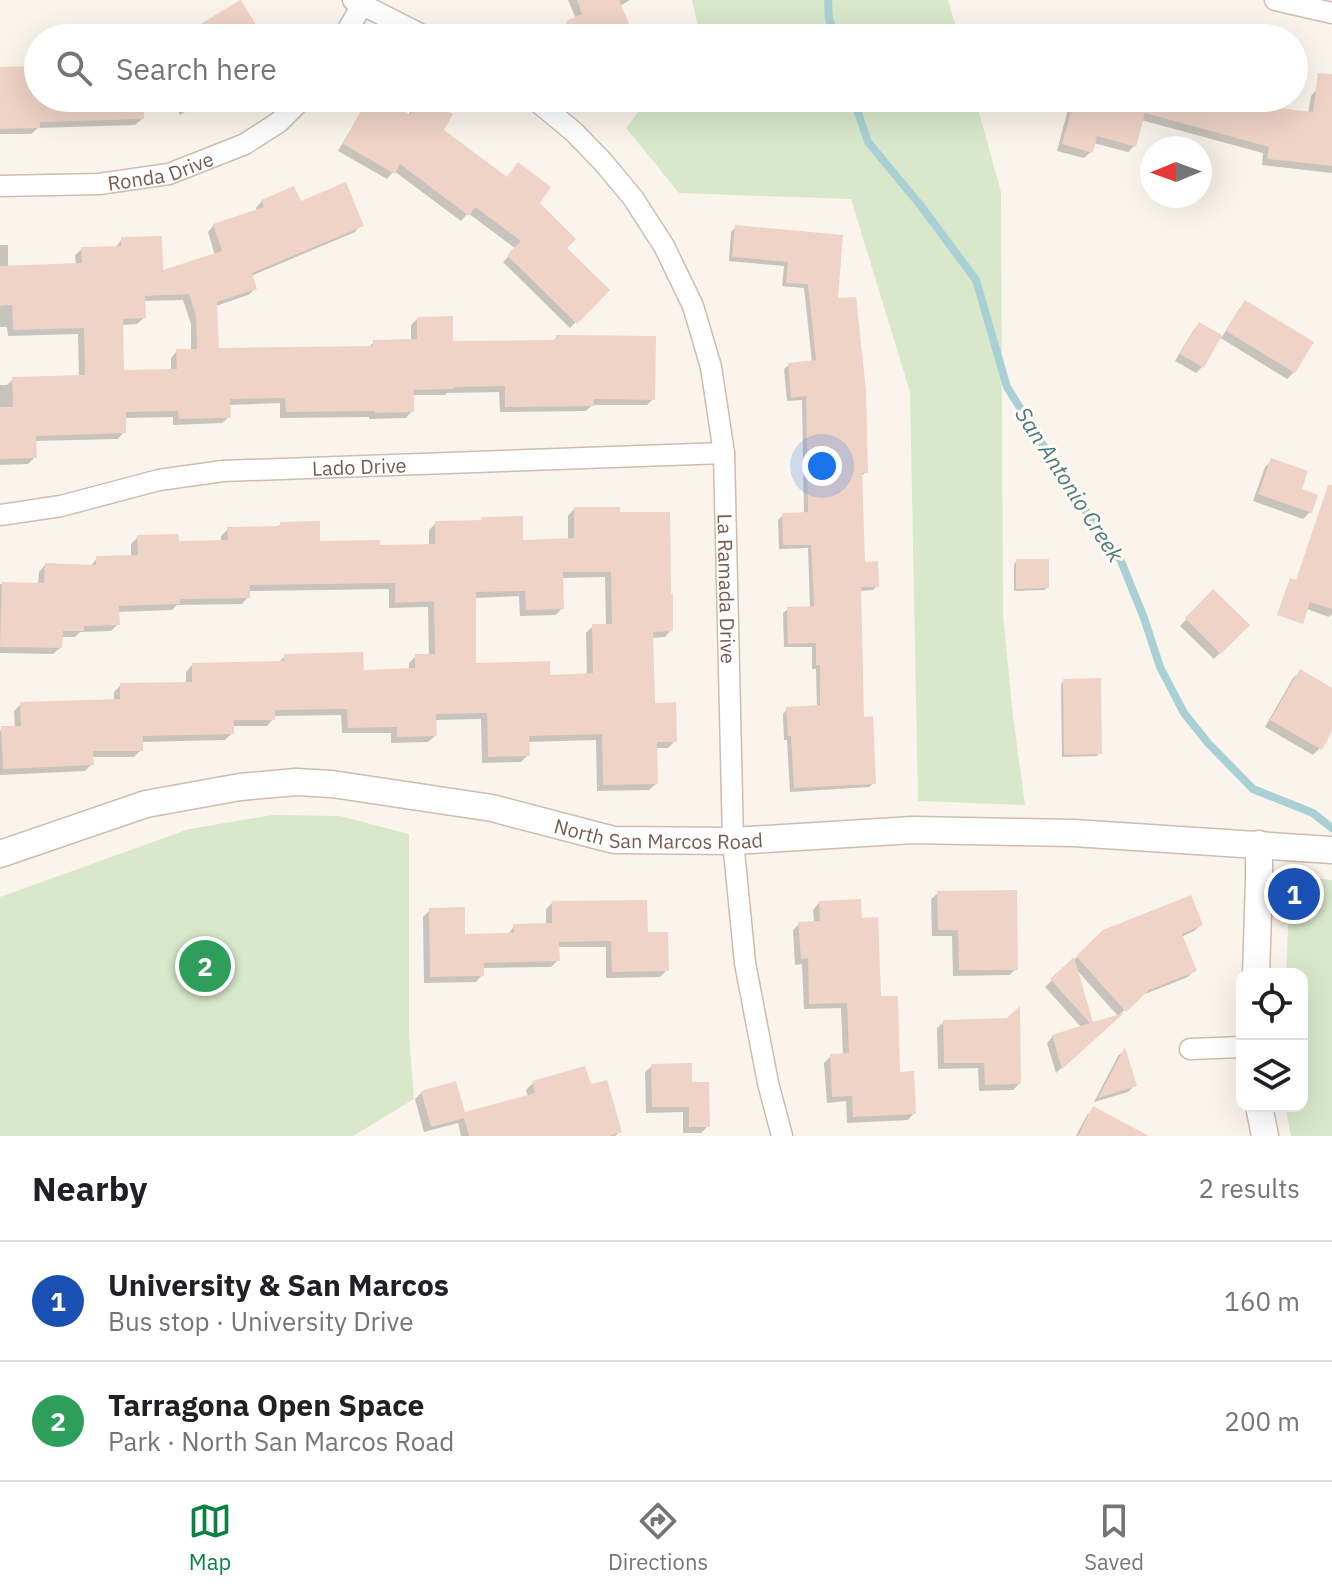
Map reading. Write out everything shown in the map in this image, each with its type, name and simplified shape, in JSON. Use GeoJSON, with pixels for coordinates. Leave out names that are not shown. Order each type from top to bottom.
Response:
{"type":"FeatureCollection","features":[{"type":"Feature","properties":{"kind":"street"},"geometry":{"type":"LineString","coordinates":[[1275,0],[1332,13]]}},
{"type":"Feature","properties":{"kind":"street"},"geometry":{"type":"LineString","coordinates":[[349,24],[358,2],[401,24]]}},
{"type":"Feature","properties":{"kind":"street","name":"Ronda Drive"},"geometry":{"type":"LineString","coordinates":[[0,186],[99,184],[169,174],[245,144],[289,112]]}},
{"type":"Feature","properties":{"kind":"street","name":"La Ramada Drive"},"geometry":{"type":"LineString","coordinates":[[550,112],[603,162],[633,198],[664,246],[693,306],[711,367],[724,453],[733,841],[745,963],[768,1083],[782,1136]]}},
{"type":"Feature","properties":{"kind":"street","name":"Lado Drive"},"geometry":{"type":"LineString","coordinates":[[0,515],[61,506],[159,480],[223,471],[724,453]]}},
{"type":"Feature","properties":{"kind":"street","name":"North San Marcos Road"},"geometry":{"type":"LineString","coordinates":[[0,854],[146,804],[240,787],[296,782],[332,784],[492,808],[614,840],[733,841],[913,830],[1074,833],[1322,849]]}},
{"type":"Feature","properties":{"kind":"street"},"geometry":{"type":"LineString","coordinates":[[1256,968],[1259,844]]}},
{"type":"Feature","properties":{"kind":"street"},"geometry":{"type":"LineString","coordinates":[[1190,1049],[1236,1047]]}},
{"type":"Feature","properties":{"kind":"street"},"geometry":{"type":"LineString","coordinates":[[1260,1112],[1265,1136]]}},
{"type":"Feature","properties":{"kind":"green space"},"geometry":{"type":"Polygon","coordinates":[[[692,0],[948,0],[955,24],[697,24],[692,0]]]}},
{"type":"Feature","properties":{"kind":"green space"},"geometry":{"type":"Polygon","coordinates":[[[638,112],[979,112],[1001,192],[1003,614],[1025,805],[918,801],[910,392],[851,199],[679,193],[626,128],[638,112]]]}},
{"type":"Feature","properties":{"kind":"green space"},"geometry":{"type":"Polygon","coordinates":[[[273,815],[340,816],[409,834],[409,1034],[414,1099],[353,1136],[0,1136],[0,897],[189,829],[273,815]]]}},
{"type":"Feature","properties":{"kind":"green space"},"geometry":{"type":"Polygon","coordinates":[[[1299,880],[1332,880],[1332,1136],[1291,1136],[1286,1112],[1308,1112],[1308,968],[1286,968],[1289,908],[1298,904],[1295,886],[1299,880]]]}},
{"type":"Feature","properties":{"kind":"building"},"geometry":{"type":"Polygon","coordinates":[[[240,0],[256,24],[201,24],[240,0]]]}},
{"type":"Feature","properties":{"kind":"building"},"geometry":{"type":"Polygon","coordinates":[[[577,0],[619,0],[629,24],[567,24],[566,21],[582,14],[577,0]]]}},
{"type":"Feature","properties":{"kind":"building"},"geometry":{"type":"Polygon","coordinates":[[[24,66],[24,112],[144,112],[144,119],[40,122],[40,128],[0,129],[0,67],[24,66]]]}},
{"type":"Feature","properties":{"kind":"building"},"geometry":{"type":"Polygon","coordinates":[[[1318,73],[1332,74],[1332,166],[1267,159],[1269,147],[1145,113],[1136,147],[1097,136],[1093,153],[1062,144],[1071,112],[1313,112],[1318,73]]]}},
{"type":"Feature","properties":{"kind":"building"},"geometry":{"type":"Polygon","coordinates":[[[360,112],[405,112],[410,115],[412,112],[449,112],[453,114],[444,130],[507,177],[518,162],[551,187],[540,203],[576,239],[567,248],[610,290],[577,324],[507,255],[521,241],[475,207],[469,216],[400,164],[395,174],[343,144],[360,112]]]}},
{"type":"Feature","properties":{"kind":"building"},"geometry":{"type":"Polygon","coordinates":[[[346,182],[364,226],[252,273],[257,289],[217,302],[219,348],[373,346],[373,340],[417,339],[417,317],[453,316],[453,341],[556,340],[556,335],[656,336],[655,400],[594,399],[594,406],[505,407],[505,386],[454,387],[414,390],[414,412],[375,413],[286,412],[285,398],[230,399],[231,418],[179,419],[178,411],[126,412],[126,433],[36,436],[37,458],[0,459],[0,407],[13,407],[12,377],[85,375],[84,328],[13,330],[12,305],[0,306],[0,266],[82,263],[81,247],[121,246],[121,237],[162,236],[163,270],[222,251],[213,224],[264,207],[261,200],[294,186],[301,201],[346,182]],[[189,294],[145,296],[146,318],[123,319],[124,370],[177,369],[176,349],[197,349],[196,316],[189,294]]]}},
{"type":"Feature","properties":{"kind":"building"},"geometry":{"type":"Polygon","coordinates":[[[735,225],[843,235],[838,298],[856,297],[866,390],[868,473],[862,473],[865,562],[878,561],[879,587],[861,587],[864,717],[873,716],[876,784],[794,788],[786,707],[820,705],[820,665],[816,665],[816,643],[788,644],[787,607],[814,606],[811,545],[783,545],[782,513],[808,512],[806,396],[791,398],[788,363],[816,360],[808,284],[786,283],[788,262],[732,257],[735,225]]]}},
{"type":"Feature","properties":{"kind":"building"},"geometry":{"type":"Polygon","coordinates":[[[1245,300],[1314,342],[1295,373],[1226,331],[1245,300]]]}},
{"type":"Feature","properties":{"kind":"building"},"geometry":{"type":"Polygon","coordinates":[[[1199,322],[1222,335],[1204,368],[1180,354],[1199,322]]]}},
{"type":"Feature","properties":{"kind":"building"},"geometry":{"type":"Polygon","coordinates":[[[1271,458],[1308,471],[1302,489],[1318,495],[1312,513],[1258,494],[1271,458]]]}},
{"type":"Feature","properties":{"kind":"building"},"geometry":{"type":"Polygon","coordinates":[[[1328,485],[1332,485],[1332,609],[1310,602],[1303,624],[1277,615],[1290,578],[1296,580],[1328,485]]]}},
{"type":"Feature","properties":{"kind":"building"},"geometry":{"type":"Polygon","coordinates":[[[574,507],[620,507],[620,512],[670,512],[673,631],[653,632],[655,703],[676,702],[677,742],[657,742],[658,784],[603,785],[602,734],[529,736],[530,756],[488,757],[487,713],[436,714],[437,736],[397,737],[397,727],[348,728],[347,709],[275,710],[275,720],[234,720],[234,734],[143,736],[143,751],[93,751],[94,765],[3,769],[1,726],[21,726],[20,702],[120,699],[120,683],[192,682],[192,663],[284,661],[284,654],[363,652],[364,670],[415,668],[415,654],[435,654],[434,601],[395,603],[395,583],[250,585],[250,598],[180,599],[180,604],[119,606],[120,625],[84,626],[84,631],[63,631],[62,648],[0,647],[2,582],[44,583],[45,563],[96,565],[96,556],[138,555],[137,535],[178,534],[179,541],[228,540],[227,527],[280,526],[280,522],[320,521],[320,541],[380,540],[380,545],[435,544],[435,521],[523,516],[523,540],[574,538],[574,507]],[[563,572],[564,609],[526,610],[525,591],[476,592],[476,663],[550,661],[550,675],[593,673],[592,624],[612,624],[611,572],[563,572]]]}},
{"type":"Feature","properties":{"kind":"building"},"geometry":{"type":"Polygon","coordinates":[[[1016,559],[1049,559],[1049,588],[1016,589],[1016,559]]]}},
{"type":"Feature","properties":{"kind":"building"},"geometry":{"type":"Polygon","coordinates":[[[1213,589],[1250,625],[1221,654],[1185,618],[1213,589]]]}},
{"type":"Feature","properties":{"kind":"building"},"geometry":{"type":"Polygon","coordinates":[[[1300,669],[1332,688],[1332,731],[1322,750],[1270,720],[1300,669]]]}},
{"type":"Feature","properties":{"kind":"building"},"geometry":{"type":"Polygon","coordinates":[[[1101,678],[1102,754],[1064,755],[1063,679],[1101,678]]]}},
{"type":"Feature","properties":{"kind":"building"},"geometry":{"type":"Polygon","coordinates":[[[1017,890],[1018,970],[959,970],[958,930],[938,930],[937,891],[1017,890]]]}},
{"type":"Feature","properties":{"kind":"building"},"geometry":{"type":"Polygon","coordinates":[[[1191,895],[1203,925],[1182,934],[1197,971],[1149,990],[1126,1012],[1076,956],[1103,930],[1191,895]]]}},
{"type":"Feature","properties":{"kind":"building"},"geometry":{"type":"Polygon","coordinates":[[[861,899],[862,918],[878,917],[881,996],[898,996],[900,1072],[914,1071],[916,1114],[853,1117],[852,1096],[832,1097],[830,1054],[849,1053],[847,1003],[809,1004],[808,958],[801,959],[798,922],[820,921],[819,901],[861,899]]]}},
{"type":"Feature","properties":{"kind":"building"},"geometry":{"type":"Polygon","coordinates":[[[647,900],[648,932],[668,932],[669,971],[612,972],[611,941],[559,942],[560,961],[484,963],[484,976],[430,977],[429,908],[465,907],[465,934],[514,933],[513,924],[552,923],[552,901],[647,900]]]}},
{"type":"Feature","properties":{"kind":"building"},"geometry":{"type":"Polygon","coordinates":[[[1074,957],[1093,1022],[1124,1013],[1062,1069],[1052,1035],[1090,1023],[1050,979],[1074,957]]]}},
{"type":"Feature","properties":{"kind":"building"},"geometry":{"type":"Polygon","coordinates":[[[1020,1006],[1021,1084],[985,1085],[984,1063],[944,1063],[943,1020],[1007,1018],[1020,1006]]]}},
{"type":"Feature","properties":{"kind":"building"},"geometry":{"type":"Polygon","coordinates":[[[1125,1047],[1137,1086],[1098,1098],[1125,1047]]]}},
{"type":"Feature","properties":{"kind":"building"},"geometry":{"type":"Polygon","coordinates":[[[692,1063],[692,1082],[709,1082],[710,1127],[689,1127],[689,1107],[652,1107],[651,1064],[692,1063]]]}},
{"type":"Feature","properties":{"kind":"building"},"geometry":{"type":"Polygon","coordinates":[[[585,1066],[591,1084],[607,1080],[622,1132],[609,1136],[469,1136],[464,1118],[431,1127],[421,1091],[456,1081],[465,1112],[535,1093],[532,1081],[585,1066]]]}},
{"type":"Feature","properties":{"kind":"building"},"geometry":{"type":"Polygon","coordinates":[[[1093,1106],[1149,1136],[1078,1136],[1093,1106]]]}},
{"type":"Feature","properties":{"kind":"waterway","name":"San Antonio Creek"},"geometry":{"type":"LineString","coordinates":[[828,0],[831,24]]}},
{"type":"Feature","properties":{"kind":"waterway","name":"San Antonio Creek"},"geometry":{"type":"LineString","coordinates":[[858,112],[868,142],[976,280],[1007,387],[1071,490],[1121,561],[1160,667],[1184,713],[1253,789],[1313,813],[1332,828]]}},
{"type":"Feature","properties":{"kind":"place","name":"University & San Marcos"},"geometry":{"type":"Point","coordinates":[1294,894]}},
{"type":"Feature","properties":{"kind":"place","name":"Tarragona Open Space"},"geometry":{"type":"Point","coordinates":[205,966]}}]}
